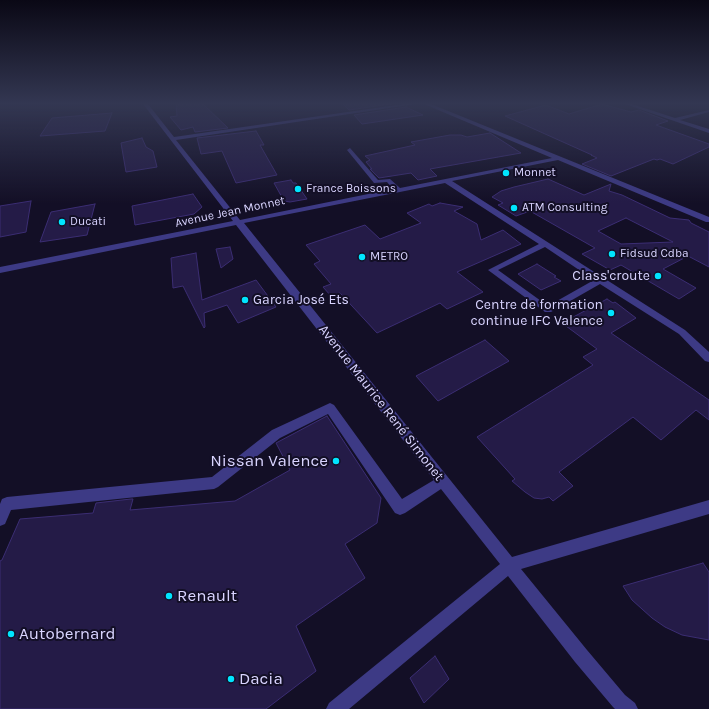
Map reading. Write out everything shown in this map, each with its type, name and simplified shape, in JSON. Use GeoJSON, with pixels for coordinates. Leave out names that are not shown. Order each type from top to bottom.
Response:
{"type":"FeatureCollection","features":[{"type":"Feature","properties":{"kind":"street"},"geometry":{"type":"LineString","coordinates":[[172,138],[179,137]]}},
{"type":"Feature","properties":{"kind":"street"},"geometry":{"type":"LineString","coordinates":[[508,137],[709,220]]}},
{"type":"Feature","properties":{"kind":"street","name":"Avenue Maurice René Simonet"},"geometry":{"type":"LineString","coordinates":[[172,138],[623,706]]}},
{"type":"Feature","properties":{"kind":"street"},"geometry":{"type":"LineString","coordinates":[[350,150],[376,182],[388,180],[399,191]]}},
{"type":"Feature","properties":{"kind":"street","name":"Avenue Jean Monnet"},"geometry":{"type":"LineString","coordinates":[[0,270],[560,158]]}},
{"type":"Feature","properties":{"kind":"street"},"geometry":{"type":"LineString","coordinates":[[447,181],[682,332],[709,358]]}},
{"type":"Feature","properties":{"kind":"street"},"geometry":{"type":"LineString","coordinates":[[545,244],[492,270],[548,310],[600,280]]}},
{"type":"Feature","properties":{"kind":"street"},"geometry":{"type":"LineString","coordinates":[[0,519],[7,504],[214,483],[276,434],[330,408],[400,508],[443,481]]}},
{"type":"Feature","properties":{"kind":"street"},"geometry":{"type":"LineString","coordinates":[[335,709],[510,565],[709,506]]}},
{"type":"Feature","properties":{"kind":"building"},"geometry":{"type":"Polygon","coordinates":[[[259,137],[264,145],[260,145],[277,175],[236,183],[222,151],[201,154],[197,138],[259,137]]]}},
{"type":"Feature","properties":{"kind":"building"},"geometry":{"type":"Polygon","coordinates":[[[438,137],[496,137],[521,153],[430,169],[437,176],[418,180],[411,173],[379,178],[370,169],[372,169],[366,162],[370,160],[365,156],[415,145],[411,142],[438,137]]]}},
{"type":"Feature","properties":{"kind":"building"},"geometry":{"type":"Polygon","coordinates":[[[552,137],[690,137],[709,144],[709,147],[673,164],[660,159],[654,159],[611,176],[582,164],[597,158],[552,137]]]}},
{"type":"Feature","properties":{"kind":"building"},"geometry":{"type":"Polygon","coordinates":[[[142,138],[146,147],[153,151],[157,167],[126,172],[121,143],[142,138]]]}},
{"type":"Feature","properties":{"kind":"building"},"geometry":{"type":"Polygon","coordinates":[[[548,179],[584,195],[611,184],[609,191],[622,195],[670,218],[689,220],[691,223],[709,232],[709,267],[688,256],[663,269],[696,288],[679,299],[621,265],[610,270],[582,254],[595,248],[530,211],[516,216],[498,205],[503,203],[492,197],[501,191],[548,179]],[[626,218],[598,231],[621,244],[673,242],[626,218]]]}},
{"type":"Feature","properties":{"kind":"building"},"geometry":{"type":"Polygon","coordinates":[[[291,180],[293,183],[296,183],[307,199],[290,202],[284,201],[274,183],[291,180]]]}},
{"type":"Feature","properties":{"kind":"building"},"geometry":{"type":"Polygon","coordinates":[[[193,194],[202,207],[194,214],[135,225],[132,206],[193,194]]]}},
{"type":"Feature","properties":{"kind":"building"},"geometry":{"type":"Polygon","coordinates":[[[31,201],[26,232],[0,237],[0,206],[31,201]]]}},
{"type":"Feature","properties":{"kind":"building"},"geometry":{"type":"Polygon","coordinates":[[[440,203],[463,207],[454,211],[477,224],[481,240],[503,230],[521,244],[457,272],[483,292],[447,309],[440,303],[377,333],[340,293],[331,296],[323,287],[331,284],[314,264],[320,261],[306,245],[365,225],[380,239],[421,223],[407,213],[429,204],[432,206],[440,203]]]}},
{"type":"Feature","properties":{"kind":"building"},"geometry":{"type":"Polygon","coordinates":[[[95,204],[87,235],[40,242],[51,212],[95,204]]]}},
{"type":"Feature","properties":{"kind":"building"},"geometry":{"type":"Polygon","coordinates":[[[230,247],[233,259],[221,268],[216,249],[230,247]]]}},
{"type":"Feature","properties":{"kind":"building"},"geometry":{"type":"Polygon","coordinates":[[[196,253],[202,300],[256,280],[276,307],[238,323],[227,305],[204,313],[204,328],[183,286],[173,288],[171,258],[196,253]]]}},
{"type":"Feature","properties":{"kind":"building"},"geometry":{"type":"Polygon","coordinates":[[[537,264],[561,281],[541,290],[518,274],[537,264]]]}},
{"type":"Feature","properties":{"kind":"building"},"geometry":{"type":"Polygon","coordinates":[[[607,299],[613,303],[615,302],[636,318],[611,333],[709,400],[709,420],[696,410],[661,440],[633,417],[559,472],[573,486],[553,501],[549,497],[542,499],[534,498],[512,481],[515,479],[477,437],[593,365],[583,357],[597,349],[562,323],[607,299]]]}},
{"type":"Feature","properties":{"kind":"building"},"geometry":{"type":"Polygon","coordinates":[[[485,340],[509,361],[438,401],[416,376],[485,340]]]}},
{"type":"Feature","properties":{"kind":"building"},"geometry":{"type":"Polygon","coordinates":[[[327,416],[381,498],[377,523],[345,544],[365,578],[296,626],[316,671],[266,709],[0,709],[0,561],[2,560],[20,519],[93,513],[96,503],[131,499],[133,499],[130,510],[235,501],[290,470],[276,443],[327,416]]]}},
{"type":"Feature","properties":{"kind":"building"},"geometry":{"type":"Polygon","coordinates":[[[703,563],[709,572],[709,640],[682,635],[665,627],[652,618],[632,600],[623,586],[703,563]]]}},
{"type":"Feature","properties":{"kind":"building"},"geometry":{"type":"Polygon","coordinates":[[[435,656],[449,679],[424,703],[410,678],[435,656]]]}},
{"type":"Feature","properties":{"kind":"place","name":"Monnet"},"geometry":{"type":"Point","coordinates":[506,173]}},
{"type":"Feature","properties":{"kind":"place","name":"France Boissons"},"geometry":{"type":"Point","coordinates":[298,189]}},
{"type":"Feature","properties":{"kind":"place","name":"ATM Consulting"},"geometry":{"type":"Point","coordinates":[514,208]}},
{"type":"Feature","properties":{"kind":"place","name":"Ducati"},"geometry":{"type":"Point","coordinates":[62,222]}},
{"type":"Feature","properties":{"kind":"place","name":"Fidsud Cdba"},"geometry":{"type":"Point","coordinates":[612,254]}},
{"type":"Feature","properties":{"kind":"place","name":"METRO"},"geometry":{"type":"Point","coordinates":[362,257]}},
{"type":"Feature","properties":{"kind":"place","name":"Class'croute"},"geometry":{"type":"Point","coordinates":[658,276]}},
{"type":"Feature","properties":{"kind":"place","name":"Garcia José Ets"},"geometry":{"type":"Point","coordinates":[245,300]}},
{"type":"Feature","properties":{"kind":"place","name":"Centre de formation continue IFC Valence"},"geometry":{"type":"Point","coordinates":[611,313]}},
{"type":"Feature","properties":{"kind":"place","name":"Nissan Valence"},"geometry":{"type":"Point","coordinates":[336,461]}},
{"type":"Feature","properties":{"kind":"place","name":"Renault"},"geometry":{"type":"Point","coordinates":[169,596]}},
{"type":"Feature","properties":{"kind":"place","name":"Autobernard"},"geometry":{"type":"Point","coordinates":[11,634]}},
{"type":"Feature","properties":{"kind":"place","name":"Dacia"},"geometry":{"type":"Point","coordinates":[231,679]}}]}
